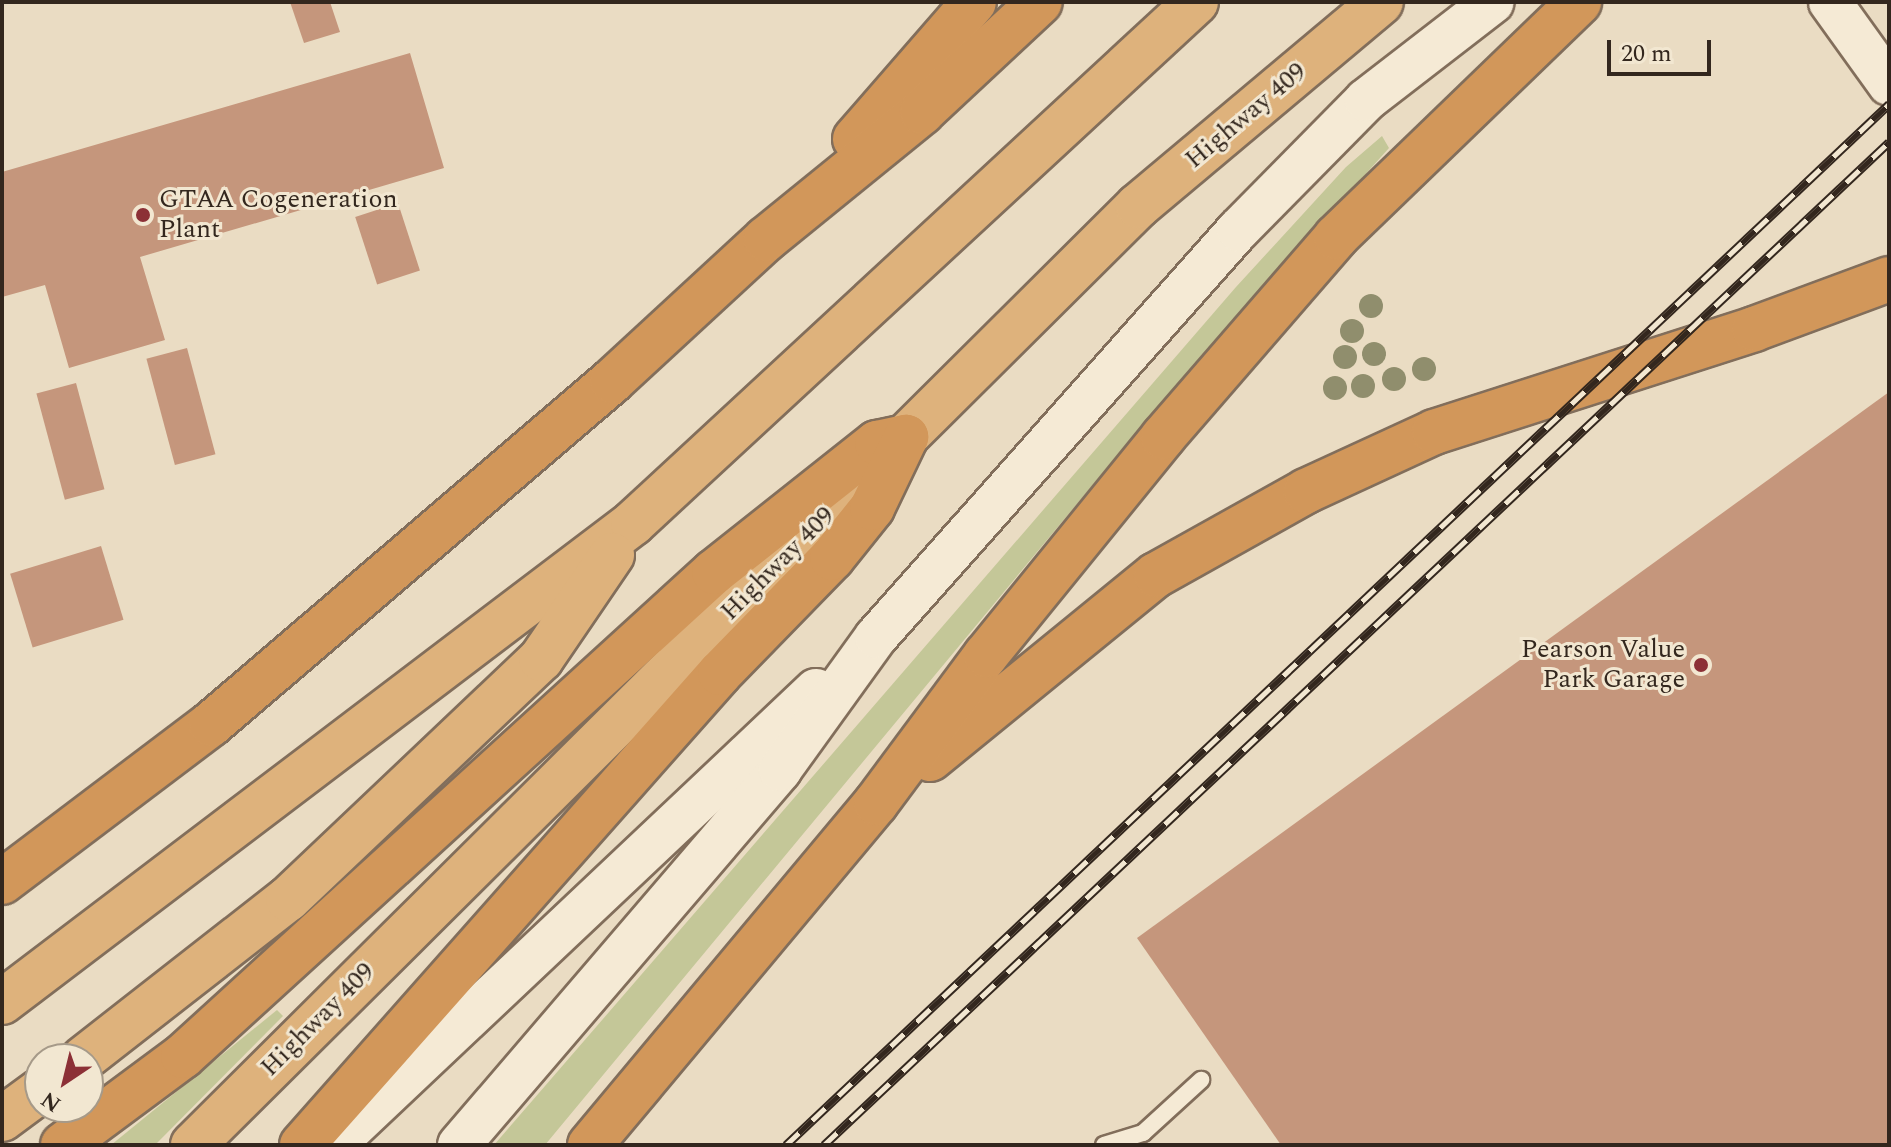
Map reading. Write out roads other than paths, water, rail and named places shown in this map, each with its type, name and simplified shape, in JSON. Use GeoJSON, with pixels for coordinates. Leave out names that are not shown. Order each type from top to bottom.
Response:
{"type":"FeatureCollection","features":[{"type":"Feature","properties":{"kind":"highway"},"geometry":{"type":"LineString","coordinates":[[766,239],[974,2]]}},
{"type":"Feature","properties":{"kind":"highway"},"geometry":{"type":"LineString","coordinates":[[2,882],[211,724],[612,381],[766,239],[922,112],[1040,2]]}},
{"type":"Feature","properties":{"kind":"highway"},"geometry":{"type":"LineString","coordinates":[[2,1002],[633,523],[1196,2]]}},
{"type":"Feature","properties":{"kind":"highway","name":"Highway 409"},"geometry":{"type":"LineString","coordinates":[[193,1145],[1138,206],[1381,2]]}},
{"type":"Feature","properties":{"kind":"highway"},"geometry":{"type":"LineString","coordinates":[[590,1145],[876,803],[1080,536],[1326,249],[1449,123],[1579,2]]}},
{"type":"Feature","properties":{"kind":"highway"},"geometry":{"type":"LineString","coordinates":[[876,803],[1156,575],[1306,491],[1434,432],[1754,329],[1889,279]]}},
{"type":"Feature","properties":{"kind":"highway"},"geometry":{"type":"LineString","coordinates":[[63,1145],[183,1056],[714,572],[812,490],[877,443],[906,437]]}},
{"type":"Feature","properties":{"kind":"highway"},"geometry":{"type":"LineString","coordinates":[[302,1145],[710,684],[832,558],[872,508],[906,437]]}},
{"type":"Feature","properties":{"kind":"highway"},"geometry":{"type":"LineString","coordinates":[[104,1043],[288,899],[541,659],[633,523]]}},
{"type":"Feature","properties":{"kind":"highway"},"geometry":{"type":"LineString","coordinates":[[2,1119],[24,1103]]}},
{"type":"Feature","properties":{"kind":"street"},"geometry":{"type":"LineString","coordinates":[[459,1145],[780,770],[876,637],[1306,157],[1366,100],[1493,2]]}},
{"type":"Feature","properties":{"kind":"street"},"geometry":{"type":"LineString","coordinates":[[1830,2],[1889,84]]}},
{"type":"Feature","properties":{"kind":"street"},"geometry":{"type":"LineString","coordinates":[[334,1145],[755,744],[876,637]]}},
{"type":"Feature","properties":{"kind":"lane"},"geometry":{"type":"LineString","coordinates":[[1104,1145],[1143,1133],[1201,1080]]}},
{"type":"Feature","properties":{"kind":"railway"},"geometry":{"type":"LineString","coordinates":[[786,1145],[1889,104]]}},
{"type":"Feature","properties":{"kind":"railway"},"geometry":{"type":"LineString","coordinates":[[824,1145],[1889,142]]}},
{"type":"Feature","properties":{"kind":"place","name":"GTAA Cogeneration Plant"},"geometry":{"type":"Point","coordinates":[143,215]}},
{"type":"Feature","properties":{"kind":"place","name":"Pearson Value Park Garage"},"geometry":{"type":"Point","coordinates":[1701,665]}}]}
